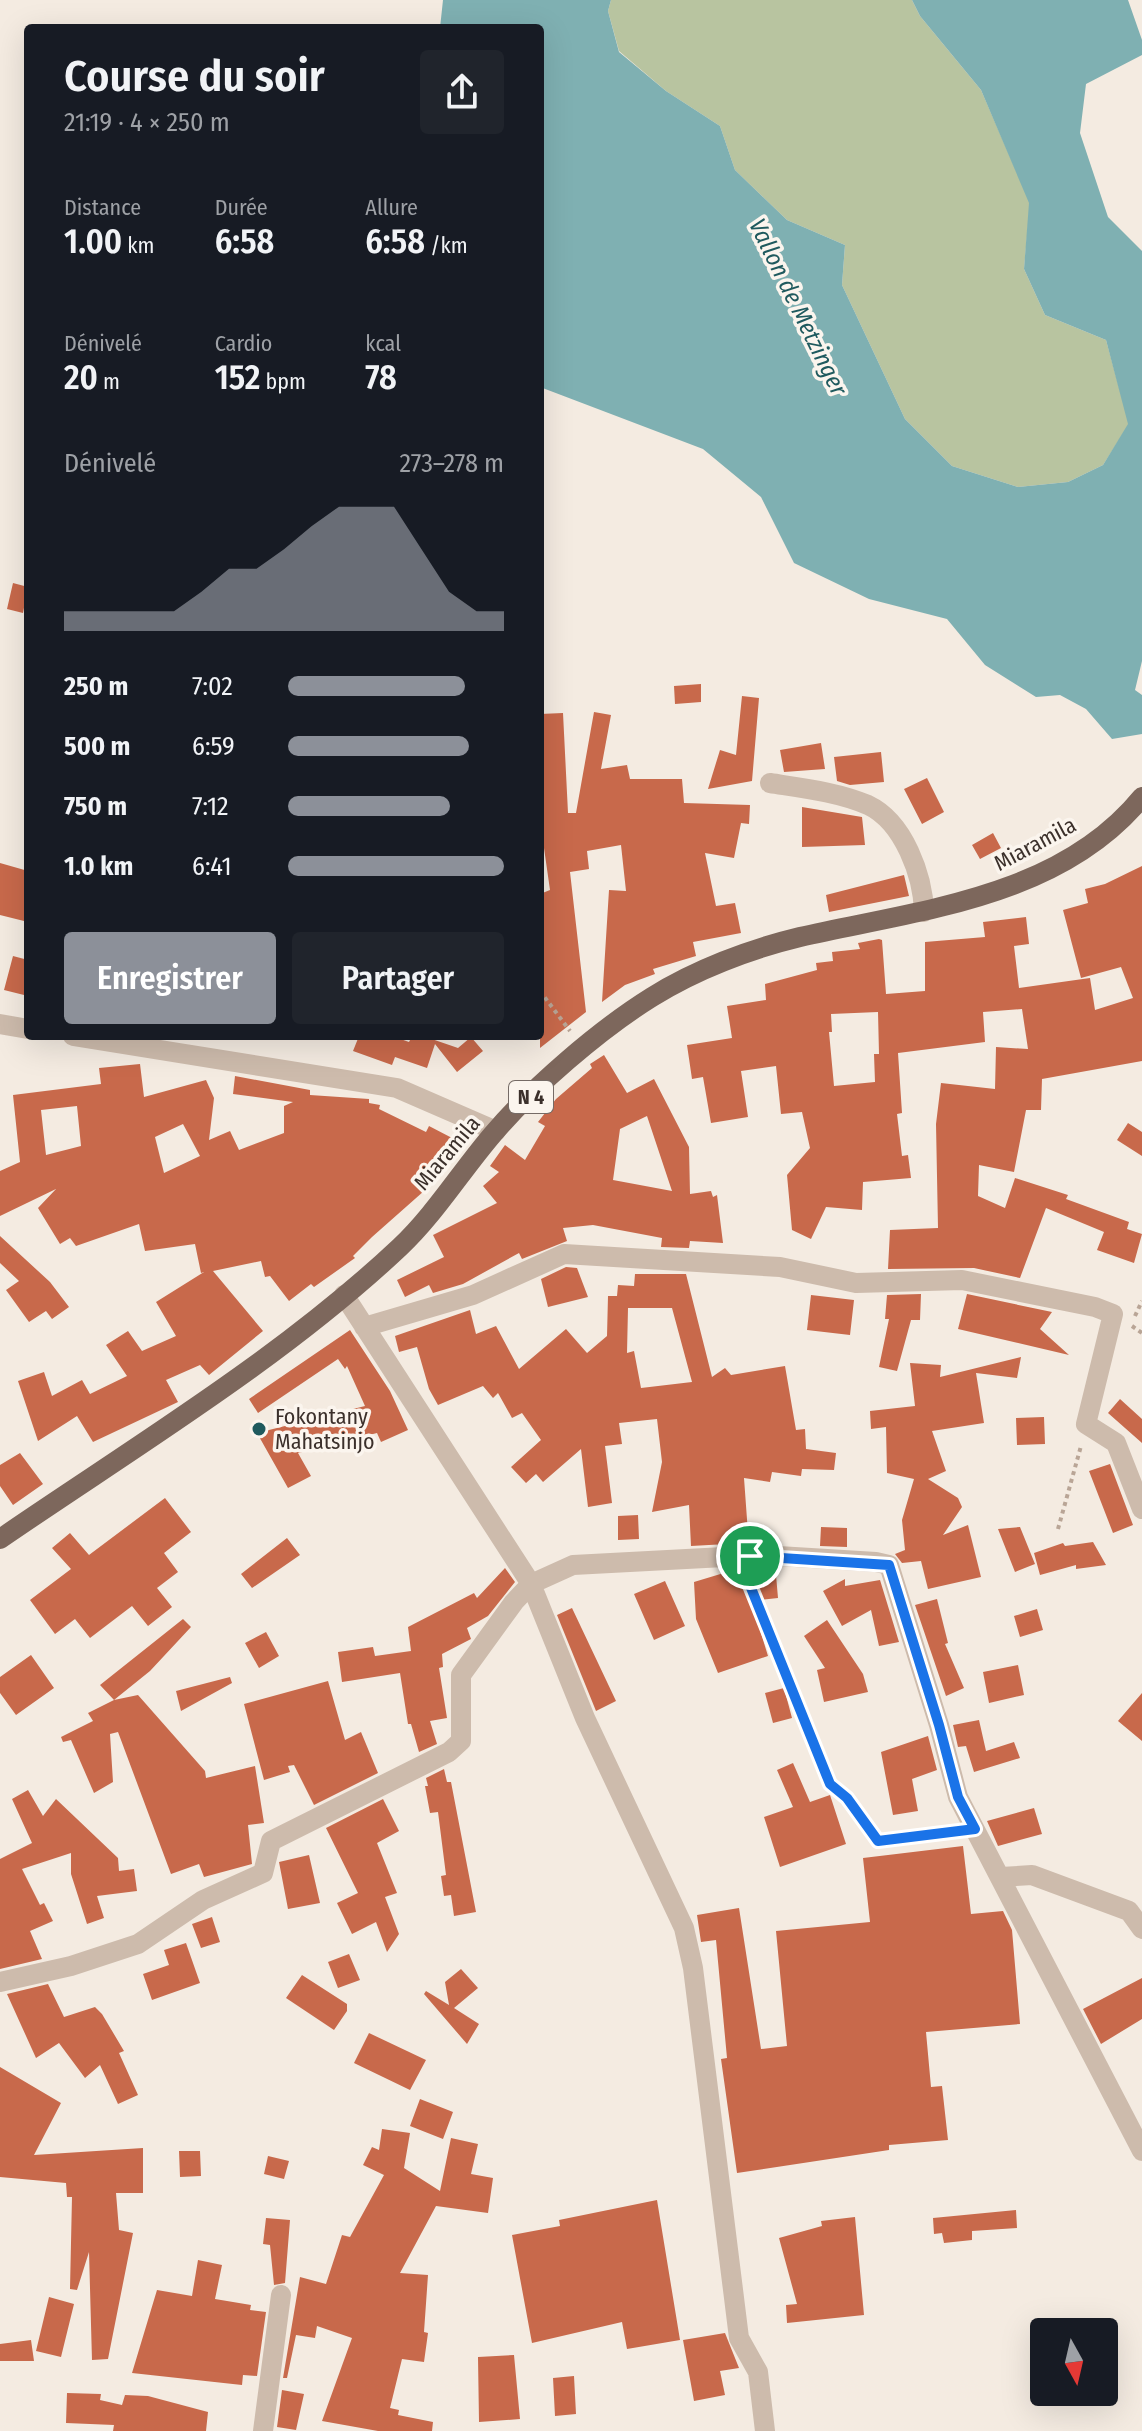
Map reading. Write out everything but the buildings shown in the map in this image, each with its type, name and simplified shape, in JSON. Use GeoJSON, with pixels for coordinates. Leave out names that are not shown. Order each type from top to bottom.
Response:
{"type":"FeatureCollection","features":[{"type":"Feature","properties":{"kind":"main road","name":"Miaramila"},"geometry":{"type":"LineString","coordinates":[[0,1539],[294,1336],[344,1295],[403,1245],[496,1131],[583,1049],[653,996],[705,970],[796,938],[975,899],[1060,861],[1095,840],[1142,797]]}},
{"type":"Feature","properties":{"kind":"street"},"geometry":{"type":"LineString","coordinates":[[770,783],[810,789],[870,806],[889,823],[915,862],[923,892],[924,912]]}},
{"type":"Feature","properties":{"kind":"street"},"geometry":{"type":"LineString","coordinates":[[0,1024],[24,1028]]}},
{"type":"Feature","properties":{"kind":"street"},"geometry":{"type":"LineString","coordinates":[[98,1040],[397,1088],[496,1131]]}},
{"type":"Feature","properties":{"kind":"street"},"geometry":{"type":"LineString","coordinates":[[364,1327],[473,1295],[564,1254],[780,1267],[856,1283],[962,1280],[1095,1307],[1113,1314],[1086,1424],[1116,1443],[1142,1509]]}},
{"type":"Feature","properties":{"kind":"street"},"geometry":{"type":"LineString","coordinates":[[344,1295],[531,1584],[585,1718],[684,1928],[693,1968],[739,2338],[758,2372],[765,2431]]}},
{"type":"Feature","properties":{"kind":"street"},"geometry":{"type":"LineString","coordinates":[[0,1982],[71,1966],[138,1944],[203,1900],[263,1873],[271,1841],[449,1752],[461,1741],[461,1675],[514,1602],[531,1584],[573,1565],[750,1556],[889,1565],[958,1797],[1142,2151]]}},
{"type":"Feature","properties":{"kind":"street"},"geometry":{"type":"LineString","coordinates":[[1001,1877],[1032,1875],[1129,1911],[1142,1929]]}},
{"type":"Feature","properties":{"kind":"street"},"geometry":{"type":"LineString","coordinates":[[263,2431],[281,2295]]}},
{"type":"Feature","properties":{"kind":"path"},"geometry":{"type":"LineString","coordinates":[[544,996],[583,1049]]}},
{"type":"Feature","properties":{"kind":"path"},"geometry":{"type":"LineString","coordinates":[[1131,1326],[1142,1301]]}},
{"type":"Feature","properties":{"kind":"path"},"geometry":{"type":"LineString","coordinates":[[1058,1529],[1086,1424]]}},
{"type":"Feature","properties":{"kind":"path"},"geometry":{"type":"LineString","coordinates":[[750,1556],[747,1578],[830,1784],[847,1798],[878,1841],[975,1829]]}},
{"type":"Feature","properties":{"kind":"green space"},"geometry":{"type":"Polygon","coordinates":[[[611,0],[912,0],[920,16],[981,90],[1030,203],[1024,269],[1045,315],[1106,340],[1129,424],[1103,465],[1068,482],[1018,487],[952,466],[905,419],[842,285],[845,245],[787,220],[735,170],[720,126],[666,91],[619,51],[608,11],[611,0]]]}},
{"type":"Feature","properties":{"kind":"water","name":"Vallon de Metzinger"},"geometry":{"type":"Polygon","coordinates":[[[443,0],[611,0],[608,11],[619,52],[666,91],[720,126],[735,170],[787,220],[845,245],[842,285],[905,419],[952,466],[1018,487],[1068,482],[1103,465],[1128,424],[1106,340],[1045,315],[1024,269],[1029,203],[981,90],[920,16],[912,0],[1128,0],[1142,40],[1142,55],[1086,84],[1080,133],[1108,217],[1142,251],[1142,661],[1135,690],[1142,695],[1142,734],[1112,739],[1086,709],[1060,695],[1036,697],[985,665],[947,619],[869,599],[794,563],[761,497],[703,449],[544,389],[544,24],[440,24],[443,0]]]}},
{"type":"Feature","properties":{"kind":"place","name":"Fokontany Mahatsinjo"},"geometry":{"type":"Point","coordinates":[259,1429]}},
{"type":"Feature","properties":{"kind":"route"},"geometry":{"type":"LineString","coordinates":[[750,1556],[889,1565],[958,1797],[975,1829],[878,1841],[847,1798],[830,1784],[747,1578],[750,1556]]}}]}
